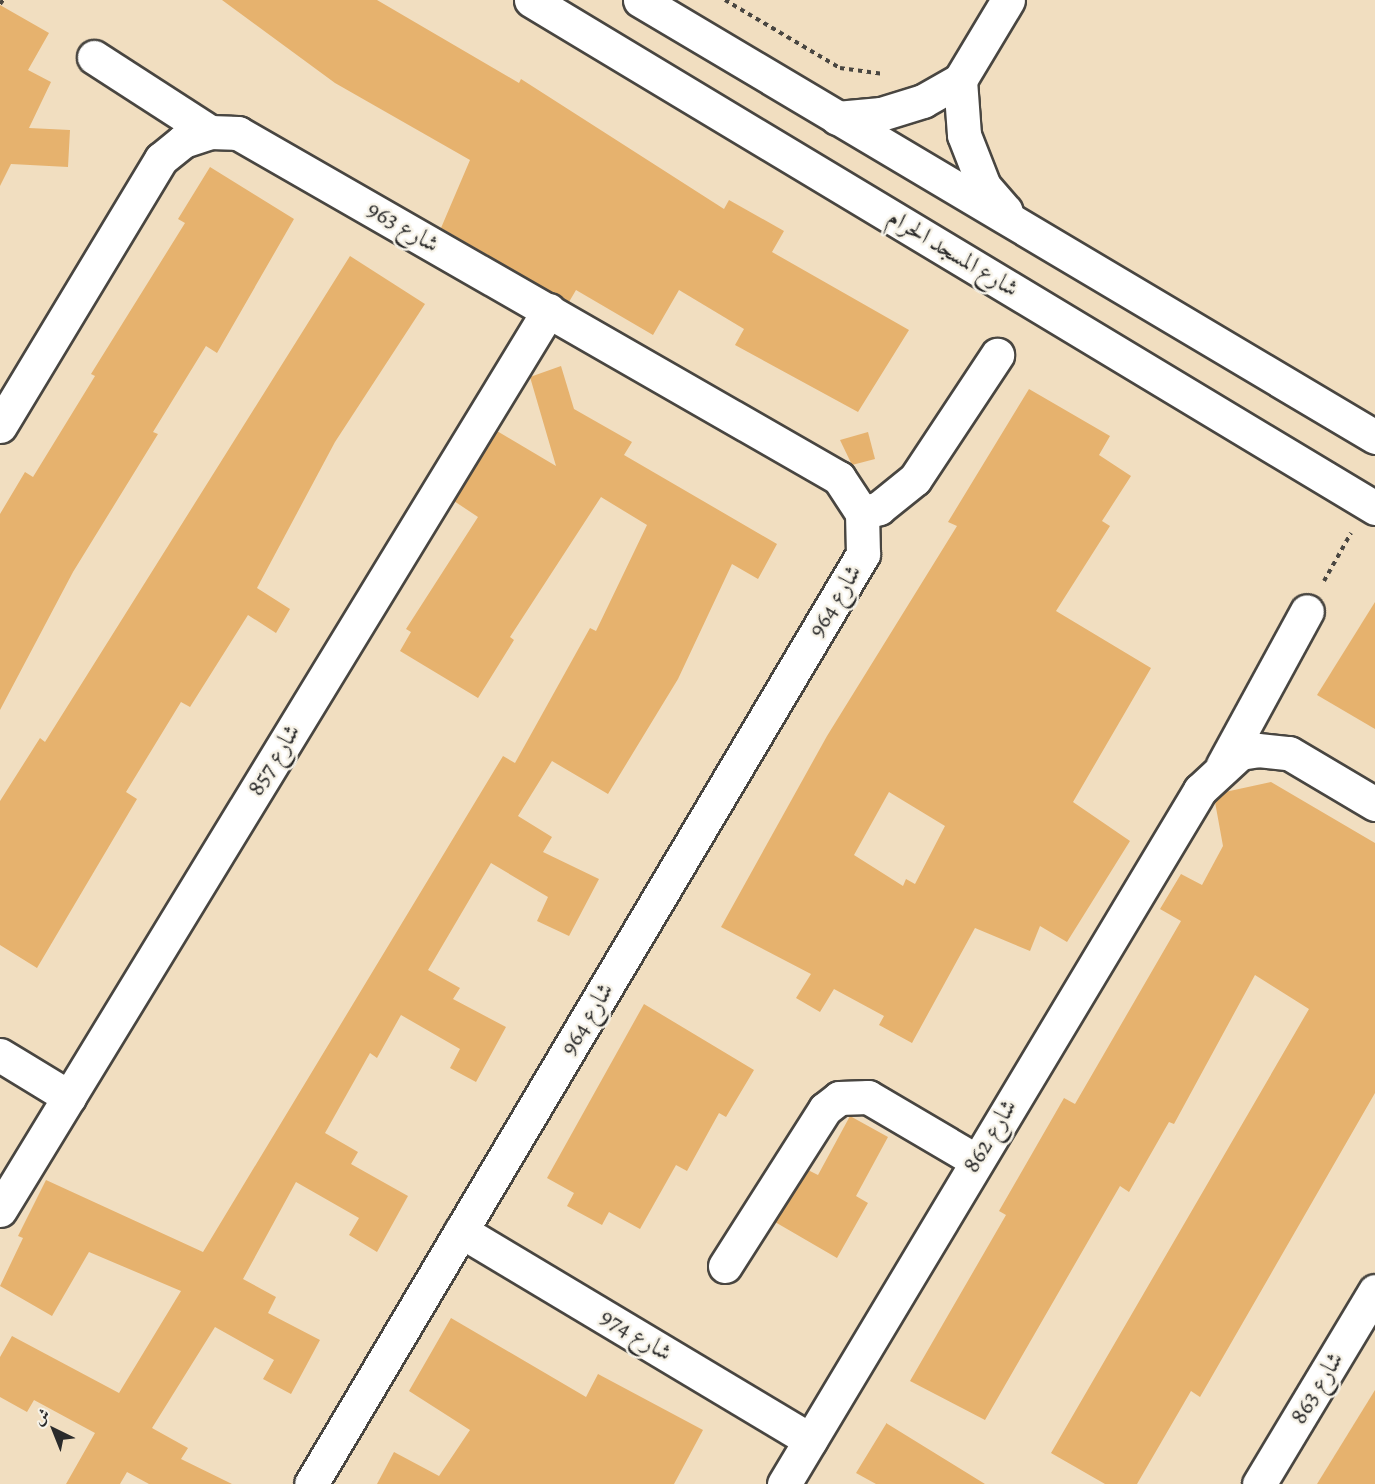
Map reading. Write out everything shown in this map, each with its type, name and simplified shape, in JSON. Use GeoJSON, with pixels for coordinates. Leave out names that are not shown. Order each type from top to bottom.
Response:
{"type":"FeatureCollection","features":[{"type":"Feature","properties":{"kind":"street","name":"شارع المسجد الحرام"},"geometry":{"type":"LineString","coordinates":[[531,0],[1371,506]]}},
{"type":"Feature","properties":{"kind":"street"},"geometry":{"type":"LineString","coordinates":[[640,0],[1375,437]]}},
{"type":"Feature","properties":{"kind":"street"},"geometry":{"type":"LineString","coordinates":[[837,118],[880,114],[922,101],[960,80],[1008,0]]}},
{"type":"Feature","properties":{"kind":"street"},"geometry":{"type":"LineString","coordinates":[[94,57],[210,132]]}},
{"type":"Feature","properties":{"kind":"street"},"geometry":{"type":"LineString","coordinates":[[960,80],[964,135],[984,186],[1022,228]]}},
{"type":"Feature","properties":{"kind":"street","name":"شارع 963"},"geometry":{"type":"LineString","coordinates":[[0,426],[160,159],[183,141],[210,132],[238,133],[839,478],[862,513]]}},
{"type":"Feature","properties":{"kind":"street","name":"شارع 857"},"geometry":{"type":"LineString","coordinates":[[0,1210],[549,310]]}},
{"type":"Feature","properties":{"kind":"street"},"geometry":{"type":"LineString","coordinates":[[862,513],[886,504],[915,479],[997,355]]}},
{"type":"Feature","properties":{"kind":"street","name":"شارع 964"},"geometry":{"type":"LineString","coordinates":[[311,1484],[863,554],[862,513]]}},
{"type":"Feature","properties":{"kind":"street"},"geometry":{"type":"LineString","coordinates":[[1222,765],[1307,611]]}},
{"type":"Feature","properties":{"kind":"street"},"geometry":{"type":"LineString","coordinates":[[1222,765],[1240,753],[1289,753],[1375,804]]}},
{"type":"Feature","properties":{"kind":"street","name":"شارع 862"},"geometry":{"type":"LineString","coordinates":[[784,1484],[975,1161],[1200,790],[1222,765]]}},
{"type":"Feature","properties":{"kind":"street"},"geometry":{"type":"LineString","coordinates":[[0,1055],[69,1096]]}},
{"type":"Feature","properties":{"kind":"street"},"geometry":{"type":"LineString","coordinates":[[725,1266],[825,1109],[839,1098],[868,1097],[975,1161]]}},
{"type":"Feature","properties":{"kind":"street","name":"شارع 974"},"geometry":{"type":"LineString","coordinates":[[461,1231],[810,1440]]}},
{"type":"Feature","properties":{"kind":"street","name":"شارع 863"},"geometry":{"type":"LineString","coordinates":[[1259,1484],[1375,1292]]}},
{"type":"Feature","properties":{"kind":"path"},"geometry":{"type":"LineString","coordinates":[[0,4],[3,0]]}},
{"type":"Feature","properties":{"kind":"path"},"geometry":{"type":"LineString","coordinates":[[725,0],[840,68],[870,75],[906,72],[922,101]]}},
{"type":"Feature","properties":{"kind":"path"},"geometry":{"type":"LineString","coordinates":[[1307,611],[1371,506]]}},
{"type":"Feature","properties":{"kind":"building"},"geometry":{"type":"Polygon","coordinates":[[[222,0],[377,0],[519,83],[521,79],[724,209],[729,200],[784,231],[772,252],[909,330],[858,412],[735,345],[744,329],[679,290],[653,335],[576,290],[569,302],[441,228],[470,160],[335,83],[222,0]]]}},
{"type":"Feature","properties":{"kind":"building"},"geometry":{"type":"Polygon","coordinates":[[[0,5],[49,33],[28,70],[51,82],[29,128],[70,130],[68,167],[11,164],[0,186],[0,5]]]}},
{"type":"Feature","properties":{"kind":"building"},"geometry":{"type":"Polygon","coordinates":[[[210,167],[294,219],[217,353],[206,346],[153,432],[158,434],[73,572],[0,710],[0,514],[25,472],[33,477],[95,376],[91,374],[185,223],[178,219],[210,167]]]}},
{"type":"Feature","properties":{"kind":"building"},"geometry":{"type":"Polygon","coordinates":[[[350,256],[425,304],[335,442],[257,588],[290,609],[276,633],[248,615],[190,707],[181,702],[126,792],[137,799],[37,968],[0,945],[0,801],[40,738],[45,742],[350,256]]]}},
{"type":"Feature","properties":{"kind":"building"},"geometry":{"type":"Polygon","coordinates":[[[561,366],[574,409],[632,442],[624,455],[777,544],[758,579],[732,564],[678,679],[608,794],[552,761],[518,816],[552,837],[543,852],[599,879],[569,936],[537,921],[548,897],[491,863],[428,970],[460,988],[453,999],[506,1027],[476,1082],[450,1068],[460,1049],[401,1015],[377,1058],[370,1053],[325,1133],[358,1152],[351,1164],[408,1196],[377,1252],[349,1235],[359,1218],[296,1182],[243,1279],[276,1297],[268,1313],[320,1340],[291,1394],[263,1379],[274,1360],[215,1327],[152,1428],[188,1448],[181,1459],[232,1484],[149,1484],[127,1472],[120,1484],[66,1484],[95,1433],[34,1400],[27,1412],[0,1397],[0,1357],[12,1336],[119,1393],[181,1291],[89,1252],[52,1316],[0,1286],[23,1238],[18,1236],[46,1180],[203,1252],[503,756],[515,763],[590,628],[596,631],[647,525],[601,497],[510,637],[514,640],[478,698],[400,651],[411,632],[406,629],[478,517],[454,501],[497,431],[556,466],[530,377],[561,366]]]}},
{"type":"Feature","properties":{"kind":"building"},"geometry":{"type":"Polygon","coordinates":[[[1029,389],[1110,436],[1099,455],[1131,476],[1102,521],[1110,526],[1056,611],[1151,668],[1073,802],[1130,841],[1067,942],[1040,926],[1030,951],[975,928],[912,1043],[879,1025],[884,1016],[834,989],[820,1012],[796,998],[811,974],[721,927],[827,736],[957,526],[948,522],[1029,389]],[[889,792],[854,855],[903,886],[906,879],[915,884],[945,826],[889,792]]]}},
{"type":"Feature","properties":{"kind":"building"},"geometry":{"type":"Polygon","coordinates":[[[868,432],[875,459],[852,465],[840,440],[868,432]]]}},
{"type":"Feature","properties":{"kind":"building"},"geometry":{"type":"Polygon","coordinates":[[[1375,602],[1375,729],[1317,695],[1375,602]]]}},
{"type":"Feature","properties":{"kind":"building"},"geometry":{"type":"Polygon","coordinates":[[[1271,782],[1375,843],[1375,1093],[1200,1397],[1191,1391],[1137,1484],[1105,1484],[1051,1453],[1309,1009],[1255,975],[1174,1124],[1169,1122],[1129,1192],[1120,1186],[985,1420],[910,1381],[1006,1215],[999,1211],[1064,1098],[1075,1104],[1181,921],[1160,909],[1181,874],[1202,885],[1223,846],[1215,802],[1225,792],[1271,782]]]}},
{"type":"Feature","properties":{"kind":"building"},"geometry":{"type":"Polygon","coordinates":[[[644,1004],[754,1070],[726,1117],[719,1113],[687,1171],[676,1165],[640,1229],[609,1212],[602,1225],[567,1206],[574,1193],[547,1178],[644,1004]]]}},
{"type":"Feature","properties":{"kind":"building"},"geometry":{"type":"Polygon","coordinates":[[[850,1116],[888,1137],[856,1196],[868,1203],[837,1258],[775,1222],[808,1170],[818,1175],[850,1116]]]}},
{"type":"Feature","properties":{"kind":"building"},"geometry":{"type":"Polygon","coordinates":[[[451,1318],[586,1397],[598,1374],[703,1430],[674,1484],[377,1484],[394,1452],[439,1476],[470,1430],[409,1391],[451,1318]]]}},
{"type":"Feature","properties":{"kind":"building"},"geometry":{"type":"Polygon","coordinates":[[[1375,1390],[1375,1484],[1317,1484],[1375,1390]]]}},
{"type":"Feature","properties":{"kind":"building"},"geometry":{"type":"Polygon","coordinates":[[[886,1424],[985,1484],[876,1484],[856,1473],[886,1424]]]}}]}
